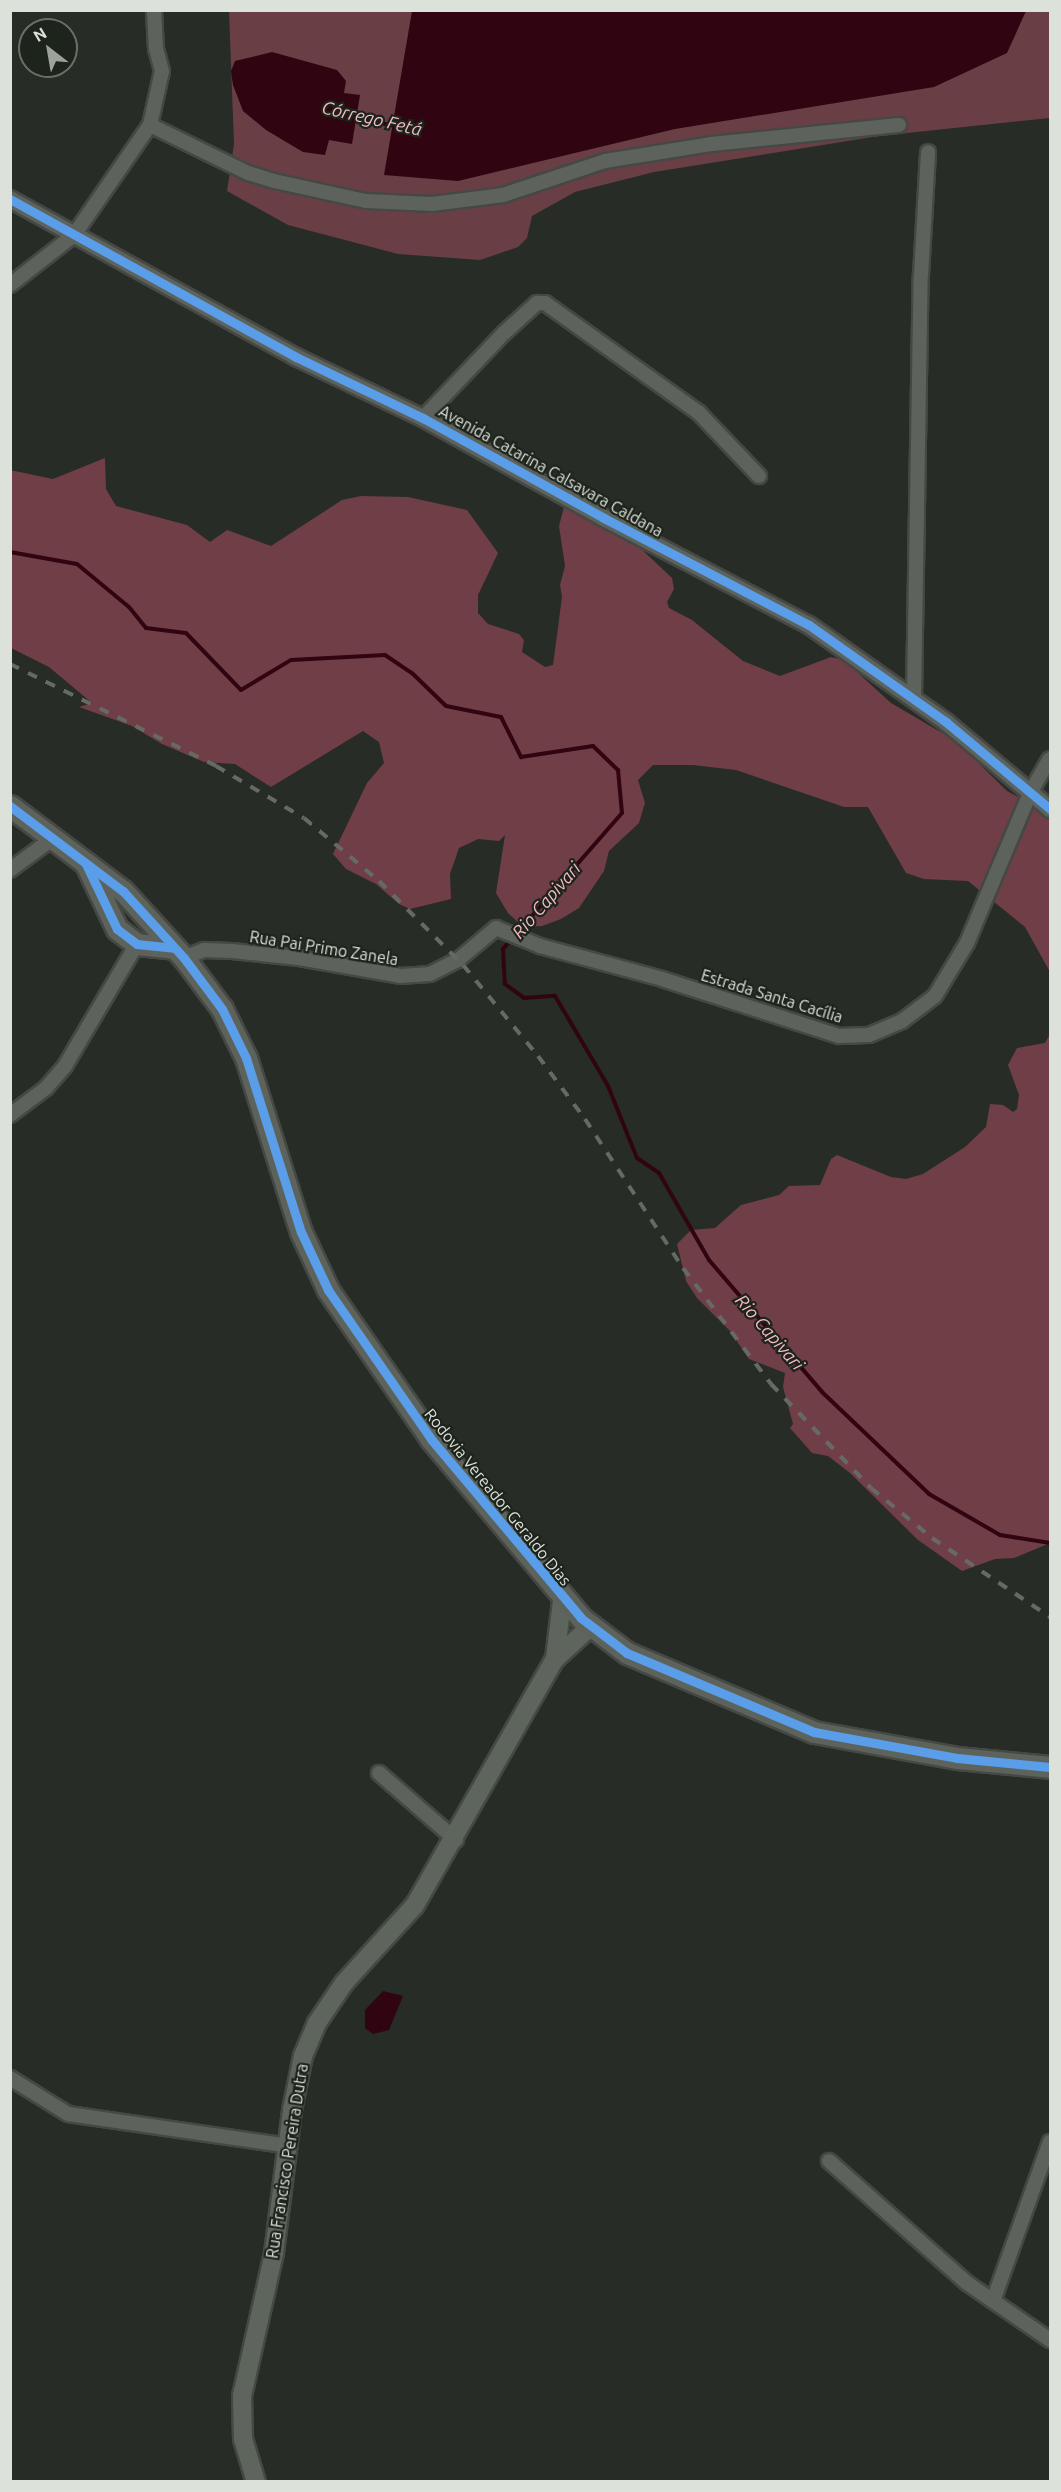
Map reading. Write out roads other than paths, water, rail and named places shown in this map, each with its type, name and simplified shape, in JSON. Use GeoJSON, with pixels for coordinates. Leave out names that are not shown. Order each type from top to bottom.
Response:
{"type":"FeatureCollection","features":[{"type":"Feature","properties":{"kind":"main road","name":"Rodovia Vereador Geraldo Dias"},"geometry":{"type":"LineString","coordinates":[[10,806],[123,891],[179,953],[235,1032],[261,1098],[301,1232],[328,1290],[431,1438],[562,1601],[590,1627],[627,1653],[814,1732],[957,1758],[1050,1767]]}},
{"type":"Feature","properties":{"kind":"main road"},"geometry":{"type":"LineString","coordinates":[[86,864],[103,905],[117,929],[137,944],[179,953]]}},
{"type":"Feature","properties":{"kind":"main road"},"geometry":{"type":"LineString","coordinates":[[103,905],[123,891]]}},
{"type":"Feature","properties":{"kind":"main road"},"geometry":{"type":"LineString","coordinates":[[137,944],[149,919]]}},
{"type":"Feature","properties":{"kind":"main road","name":"Rua Francisco Pereira Dutra"},"geometry":{"type":"LineString","coordinates":[[555,1659],[562,1601]]}},
{"type":"Feature","properties":{"kind":"main road","name":"Rua Francisco Pereira Dutra"},"geometry":{"type":"LineString","coordinates":[[256,2481],[243,2439],[242,2396],[274,2253],[303,2056],[317,2023],[344,1983],[416,1905],[456,1840],[555,1659],[590,1627]]}},
{"type":"Feature","properties":{"kind":"street"},"geometry":{"type":"LineString","coordinates":[[10,285],[74,235],[150,125],[162,71],[156,49],[154,10]]}},
{"type":"Feature","properties":{"kind":"street"},"geometry":{"type":"LineString","coordinates":[[150,125],[248,173],[274,181],[366,201],[432,204],[503,195],[605,162],[711,144],[899,125]]}},
{"type":"Feature","properties":{"kind":"street"},"geometry":{"type":"LineString","coordinates":[[914,699],[921,287],[928,152]]}},
{"type":"Feature","properties":{"kind":"street","name":"Avenida Catarina Calsavara Caldana"},"geometry":{"type":"LineString","coordinates":[[10,199],[296,357],[423,418],[604,518],[809,625],[914,699],[1050,809]]}},
{"type":"Feature","properties":{"kind":"street"},"geometry":{"type":"LineString","coordinates":[[423,418],[504,333],[537,303],[545,303],[699,414],[759,476]]}},
{"type":"Feature","properties":{"kind":"street","name":"Estrada Santa Cacília"},"geometry":{"type":"LineString","coordinates":[[458,960],[492,930],[506,929],[520,937],[839,1036],[869,1035],[902,1021],[934,996],[967,942],[1030,793],[1050,759]]}},
{"type":"Feature","properties":{"kind":"street"},"geometry":{"type":"LineString","coordinates":[[10,870],[52,839]]}},
{"type":"Feature","properties":{"kind":"street"},"geometry":{"type":"LineString","coordinates":[[10,1115],[46,1088],[65,1066],[137,944]]}},
{"type":"Feature","properties":{"kind":"street","name":"Rua Pai Primo Zanela"},"geometry":{"type":"LineString","coordinates":[[179,953],[204,950],[232,951],[299,958],[401,976],[430,974],[458,960]]}},
{"type":"Feature","properties":{"kind":"street"},"geometry":{"type":"LineString","coordinates":[[379,1773],[456,1840]]}},
{"type":"Feature","properties":{"kind":"street"},"geometry":{"type":"LineString","coordinates":[[10,2078],[68,2114],[289,2146]]}},
{"type":"Feature","properties":{"kind":"street"},"geometry":{"type":"LineString","coordinates":[[993,2301],[1050,2142]]}},
{"type":"Feature","properties":{"kind":"street"},"geometry":{"type":"LineString","coordinates":[[829,2161],[967,2283],[1050,2340]]}},
{"type":"Feature","properties":{"kind":"waterway","name":"Córrego Fetá"},"geometry":{"type":"LineString","coordinates":[[353,118],[396,126]]}},
{"type":"Feature","properties":{"kind":"waterway","name":"Rio Capivari"},"geometry":{"type":"LineString","coordinates":[[10,552],[77,564],[129,607],[146,628],[186,633],[241,690],[291,660],[385,655],[412,673],[446,706],[501,717],[521,757],[593,746],[618,770],[622,813],[503,949],[505,984],[524,998],[555,996],[608,1086],[637,1158],[659,1173],[709,1260],[822,1392],[929,1494],[1000,1535],[1050,1543]]}},
{"type":"Feature","properties":{"kind":"railway"},"geometry":{"type":"LineString","coordinates":[[10,664],[216,766],[304,818],[379,881],[463,965],[538,1056],[585,1119],[683,1268],[771,1384],[871,1488],[932,1538],[1050,1617]]}}]}
